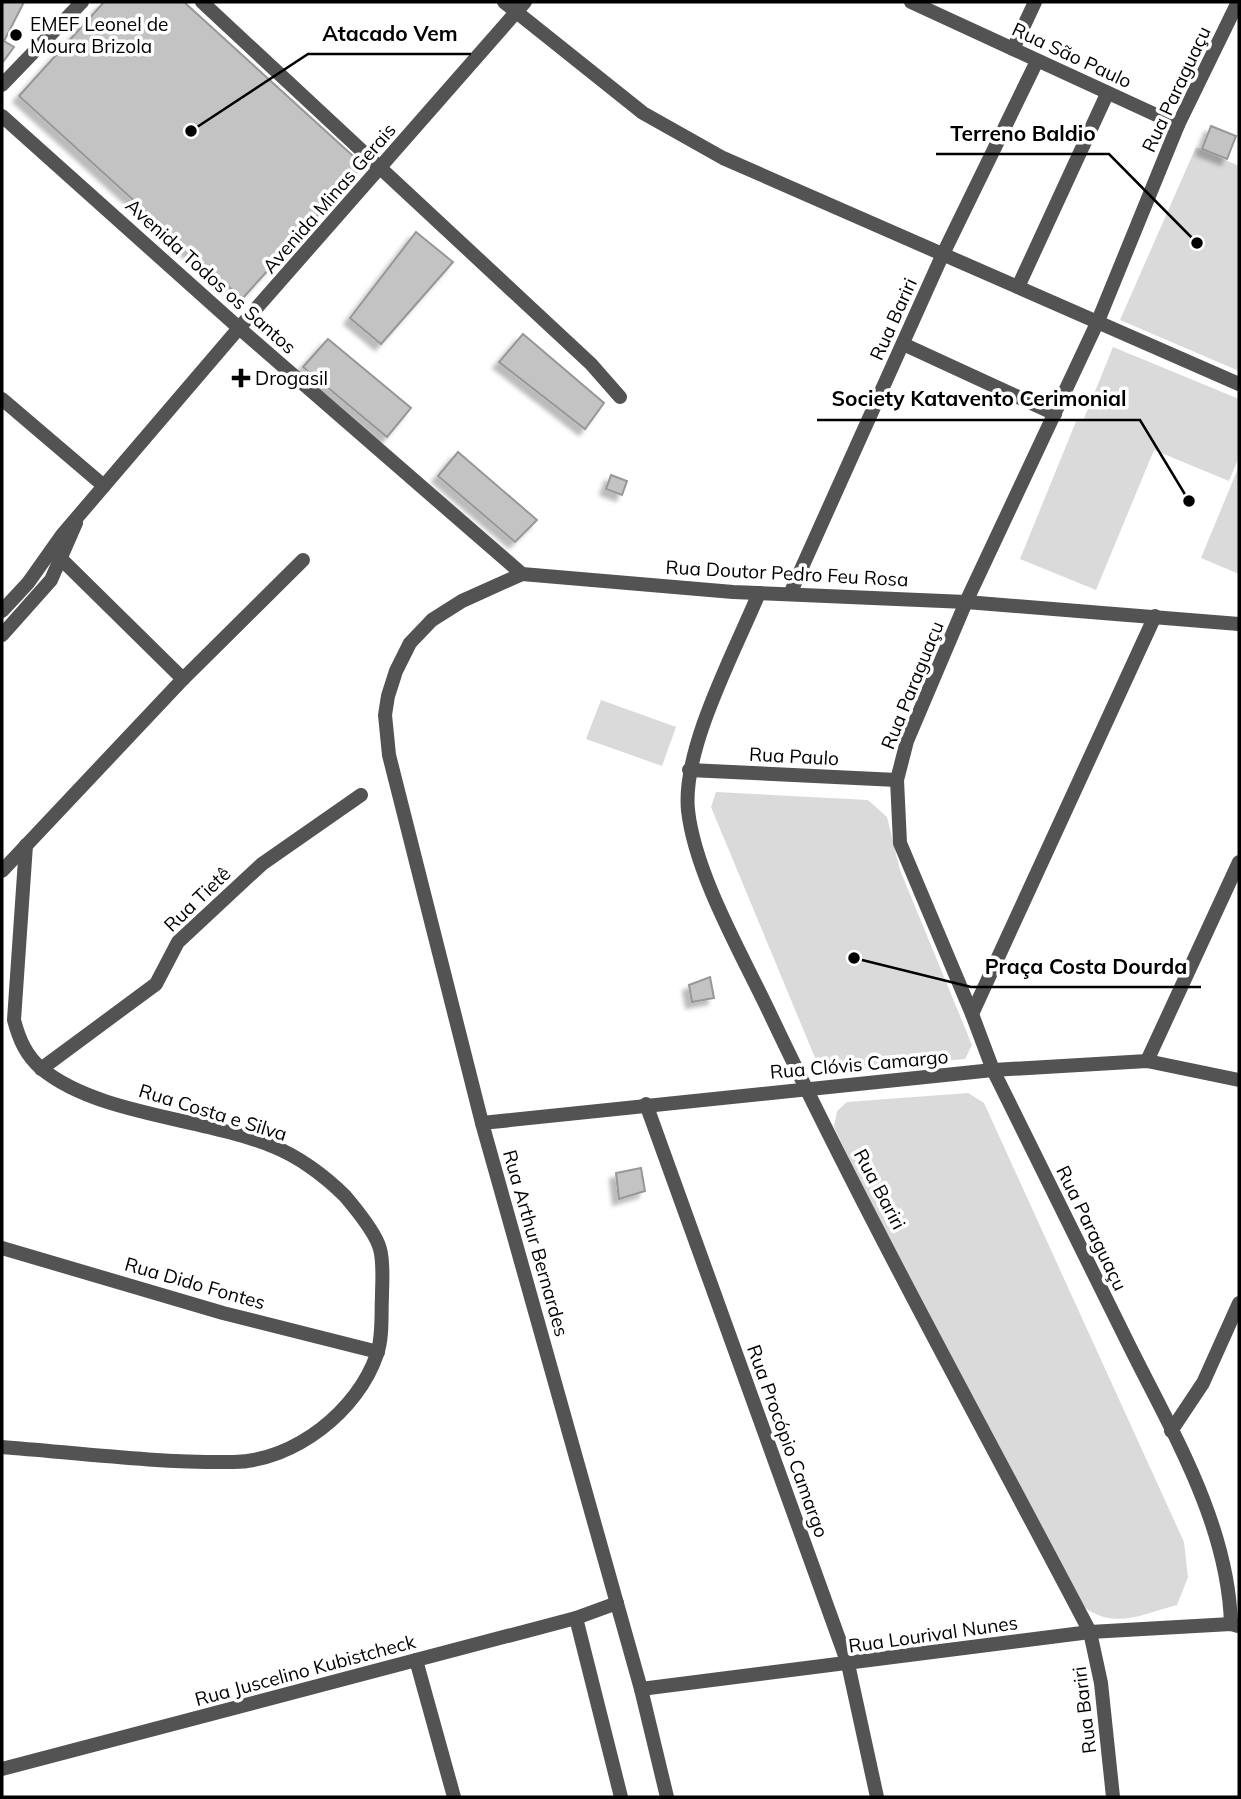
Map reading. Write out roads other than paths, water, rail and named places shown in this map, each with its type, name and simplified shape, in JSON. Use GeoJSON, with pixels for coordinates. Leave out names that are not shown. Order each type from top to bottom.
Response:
{"type":"FeatureCollection","features":[{"type":"Feature","properties":{"kind":"street"},"geometry":{"type":"LineString","coordinates":[[2,85],[82,2]]}},
{"type":"Feature","properties":{"kind":"street"},"geometry":{"type":"LineString","coordinates":[[202,2],[591,364],[620,397]]}},
{"type":"Feature","properties":{"kind":"street"},"geometry":{"type":"LineString","coordinates":[[504,2],[520,7],[643,113],[723,158],[1239,384]]}},
{"type":"Feature","properties":{"kind":"street","name":"Rua São Paulo"},"geometry":{"type":"LineString","coordinates":[[911,2],[1178,125]]}},
{"type":"Feature","properties":{"kind":"street"},"geometry":{"type":"LineString","coordinates":[[1013,49],[1035,2]]}},
{"type":"Feature","properties":{"kind":"street","name":"Rua Paraguaçu"},"geometry":{"type":"LineString","coordinates":[[1235,1625],[1217,1536],[1171,1431],[993,1070],[901,843],[897,780],[907,741],[966,602],[1098,321],[1178,125],[1238,2]]}},
{"type":"Feature","properties":{"kind":"street","name":"Avenida Minas Gerais"},"geometry":{"type":"LineString","coordinates":[[57,555],[79,515],[520,7]]}},
{"type":"Feature","properties":{"kind":"street","name":"Rua Bariri"},"geometry":{"type":"LineString","coordinates":[[790,594],[942,256],[1037,61]]}},
{"type":"Feature","properties":{"kind":"street"},"geometry":{"type":"LineString","coordinates":[[1018,287],[1107,94]]}},
{"type":"Feature","properties":{"kind":"street","name":"Avenida Todos os Santos"},"geometry":{"type":"LineString","coordinates":[[2,116],[239,328],[522,574]]}},
{"type":"Feature","properties":{"kind":"street"},"geometry":{"type":"LineString","coordinates":[[903,344],[1055,414]]}},
{"type":"Feature","properties":{"kind":"street"},"geometry":{"type":"LineString","coordinates":[[2,399],[104,486]]}},
{"type":"Feature","properties":{"kind":"street"},"geometry":{"type":"LineString","coordinates":[[2,611],[57,555]]}},
{"type":"Feature","properties":{"kind":"street"},"geometry":{"type":"LineString","coordinates":[[2,635],[41,593],[57,555]]}},
{"type":"Feature","properties":{"kind":"street"},"geometry":{"type":"LineString","coordinates":[[57,555],[183,679]]}},
{"type":"Feature","properties":{"kind":"street"},"geometry":{"type":"LineString","coordinates":[[2,870],[183,679],[303,560]]}},
{"type":"Feature","properties":{"kind":"street","name":"Rua Doutor Pedro Feu Rosa"},"geometry":{"type":"LineString","coordinates":[[388,696],[396,670],[410,643],[432,620],[462,601],[522,574],[759,593],[966,602],[1239,624]]}},
{"type":"Feature","properties":{"kind":"street","name":"Rua Bariri"},"geometry":{"type":"LineString","coordinates":[[759,593],[698,739],[689,770],[688,808],[694,841],[723,914],[806,1088],[1090,1632],[1101,1683],[1113,1797]]}},
{"type":"Feature","properties":{"kind":"street"},"geometry":{"type":"LineString","coordinates":[[972,1014],[1155,616]]}},
{"type":"Feature","properties":{"kind":"street","name":"Rua Arthur Bernardes"},"geometry":{"type":"LineString","coordinates":[[388,696],[385,715],[389,755],[482,1123],[641,1689],[667,1797]]}},
{"type":"Feature","properties":{"kind":"street","name":"Rua Paulo"},"geometry":{"type":"LineString","coordinates":[[689,770],[897,780]]}},
{"type":"Feature","properties":{"kind":"street","name":"Rua Tietê"},"geometry":{"type":"LineString","coordinates":[[41,1069],[156,984],[178,942],[262,864],[361,794]]}},
{"type":"Feature","properties":{"kind":"street","name":"Rua Costa e Silva"},"geometry":{"type":"LineString","coordinates":[[2,1447],[199,1463],[247,1462],[272,1456],[304,1440],[346,1406],[366,1381],[378,1352],[382,1289],[380,1248],[346,1197],[313,1168],[272,1146],[78,1090],[41,1069],[20,1042],[14,1020],[26,845]]}},
{"type":"Feature","properties":{"kind":"street"},"geometry":{"type":"LineString","coordinates":[[1147,1061],[1239,862]]}},
{"type":"Feature","properties":{"kind":"street","name":"Rua Clóvis Camargo"},"geometry":{"type":"LineString","coordinates":[[482,1123],[993,1070],[1147,1061],[1239,1080]]}},
{"type":"Feature","properties":{"kind":"street","name":"Rua Procópio Camargo"},"geometry":{"type":"LineString","coordinates":[[646,1104],[848,1664],[877,1797]]}},
{"type":"Feature","properties":{"kind":"street","name":"Rua Dido Fontes"},"geometry":{"type":"LineString","coordinates":[[2,1248],[223,1313],[378,1352]]}},
{"type":"Feature","properties":{"kind":"street"},"geometry":{"type":"LineString","coordinates":[[1171,1431],[1203,1383],[1239,1303]]}},
{"type":"Feature","properties":{"kind":"street","name":"Rua Juscelino Kubistcheck"},"geometry":{"type":"LineString","coordinates":[[2,1769],[576,1618],[617,1603]]}},
{"type":"Feature","properties":{"kind":"street"},"geometry":{"type":"LineString","coordinates":[[576,1618],[621,1797]]}},
{"type":"Feature","properties":{"kind":"street","name":"Rua Lourival Nunes"},"geometry":{"type":"LineString","coordinates":[[641,1689],[1090,1632],[1235,1625]]}},
{"type":"Feature","properties":{"kind":"street"},"geometry":{"type":"LineString","coordinates":[[416,1660],[453,1797]]}},
{"type":"Feature","properties":{"kind":"place","name":"EMEF Leonel de Moura Brizola"},"geometry":{"type":"Point","coordinates":[16,35]}},
{"type":"Feature","properties":{"kind":"place","name":"Atacado Vem"},"geometry":{"type":"Point","coordinates":[191,131]}},
{"type":"Feature","properties":{"kind":"place","name":"Terreno Baldio"},"geometry":{"type":"Point","coordinates":[1197,243]}},
{"type":"Feature","properties":{"kind":"place","name":"Drogasil"},"geometry":{"type":"Point","coordinates":[241,378]}},
{"type":"Feature","properties":{"kind":"place","name":"Society Katavento Cerimonial"},"geometry":{"type":"Point","coordinates":[1189,501]}},
{"type":"Feature","properties":{"kind":"place","name":"Praça Costa Dourda"},"geometry":{"type":"Point","coordinates":[854,958]}}]}
